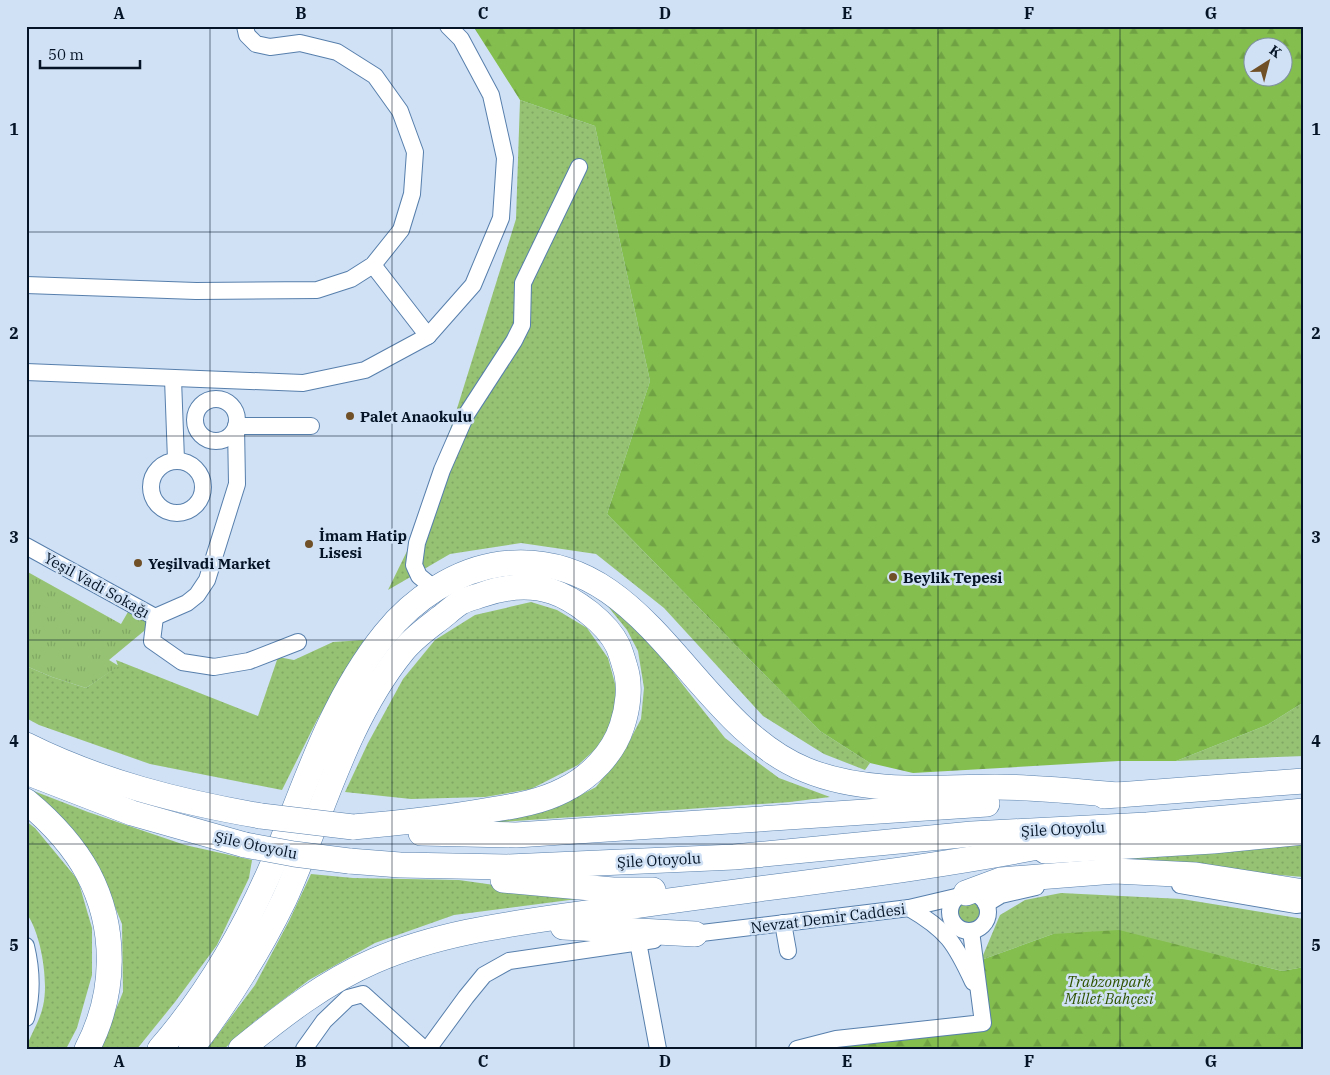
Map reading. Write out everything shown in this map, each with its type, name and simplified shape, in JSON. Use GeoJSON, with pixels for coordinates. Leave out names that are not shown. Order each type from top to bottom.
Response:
{"type":"FeatureCollection","features":[{"type":"Feature","properties":{"kind":"highway"},"geometry":{"type":"LineString","coordinates":[[160,1049],[199,1000],[241,931],[272,865],[314,760],[339,705],[357,672],[399,618],[435,589],[466,573],[487,566],[518,562],[549,565],[577,574],[609,591],[640,616],[725,711],[756,740],[780,757],[806,770],[833,779],[913,789],[999,787],[1120,795]]}},
{"type":"Feature","properties":{"kind":"highway"},"geometry":{"type":"LineString","coordinates":[[191,1049],[220,1012],[244,975],[284,898],[340,761],[363,714],[402,651],[419,634],[461,602],[497,590],[524,587],[554,592],[581,606],[601,623],[617,644],[627,672],[628,696],[625,718],[619,734],[608,752],[582,780],[563,791],[513,806],[441,819],[354,827]]}},
{"type":"Feature","properties":{"kind":"highway","name":"Şile Otoyolu"},"geometry":{"type":"LineString","coordinates":[[26,745],[87,771],[194,803],[261,816],[432,834],[516,835],[1304,781]]}},
{"type":"Feature","properties":{"kind":"highway","name":"Şile Otoyolu"},"geometry":{"type":"LineString","coordinates":[[26,772],[132,814],[245,845],[294,854],[400,865],[507,867],[734,857],[972,834],[1147,825],[1304,811]]}},
{"type":"Feature","properties":{"kind":"highway"},"geometry":{"type":"LineString","coordinates":[[26,801],[67,842],[88,873],[105,916],[110,952],[108,984],[99,1020],[87,1049]]}},
{"type":"Feature","properties":{"kind":"highway"},"geometry":{"type":"LineString","coordinates":[[241,1049],[319,990],[374,961],[425,942],[508,925],[1008,853],[1147,825]]}},
{"type":"Feature","properties":{"kind":"highway"},"geometry":{"type":"LineString","coordinates":[[1008,853],[1212,841],[1304,832]]}},
{"type":"Feature","properties":{"kind":"highway"},"geometry":{"type":"LineString","coordinates":[[400,865],[496,879],[613,890],[756,889]]}},
{"type":"Feature","properties":{"kind":"highway"},"geometry":{"type":"LineString","coordinates":[[971,898],[1001,880],[1115,871],[1196,876],[1304,892]]}},
{"type":"Feature","properties":{"kind":"highway"},"geometry":{"type":"LineString","coordinates":[[508,925],[695,934]]}},
{"type":"Feature","properties":{"kind":"street"},"geometry":{"type":"LineString","coordinates":[[26,285],[196,291],[317,290],[351,279],[373,265],[401,230],[412,194],[415,152],[400,111],[375,76],[337,52],[300,43],[270,47],[256,44],[247,35],[245,26]]}},
{"type":"Feature","properties":{"kind":"street"},"geometry":{"type":"LineString","coordinates":[[26,372],[303,383],[365,370],[428,336],[473,285],[502,218],[505,158],[491,95],[461,39],[448,26]]}},
{"type":"Feature","properties":{"kind":"street"},"geometry":{"type":"LineString","coordinates":[[435,589],[419,576],[414,565],[420,534],[442,470],[466,415],[514,341],[522,325],[523,283],[579,167]]}},
{"type":"Feature","properties":{"kind":"street"},"geometry":{"type":"LineString","coordinates":[[373,265],[428,336]]}},
{"type":"Feature","properties":{"kind":"street"},"geometry":{"type":"LineString","coordinates":[[173,379],[176,460]]}},
{"type":"Feature","properties":{"kind":"street","name":"Yeşil Vadi Sokağı"},"geometry":{"type":"LineString","coordinates":[[26,546],[155,617],[187,603],[197,595],[207,580],[237,484],[236,426],[311,426]]}},
{"type":"Feature","properties":{"kind":"street"},"geometry":{"type":"LineString","coordinates":[[155,617],[152,641],[182,662],[214,667],[248,661],[298,642]]}},
{"type":"Feature","properties":{"kind":"street","name":"Nevzat Demir Caddesi"},"geometry":{"type":"LineString","coordinates":[[426,1049],[484,975],[509,960],[695,934],[909,908],[1001,895],[1031,887],[1090,882],[1159,881],[1296,905],[1304,904]]}},
{"type":"Feature","properties":{"kind":"street"},"geometry":{"type":"LineString","coordinates":[[797,1049],[836,1039],[983,1023],[980,996],[965,929],[951,917],[951,911],[955,899],[971,898],[988,910],[986,922],[982,926],[965,929],[909,908]]}},
{"type":"Feature","properties":{"kind":"street"},"geometry":{"type":"LineString","coordinates":[[909,908],[932,921],[950,938],[980,996]]}},
{"type":"Feature","properties":{"kind":"street"},"geometry":{"type":"LineString","coordinates":[[783,923],[788,950]]}},
{"type":"Feature","properties":{"kind":"street"},"geometry":{"type":"LineString","coordinates":[[638,942],[658,1049]]}},
{"type":"Feature","properties":{"kind":"street"},"geometry":{"type":"LineString","coordinates":[[26,946],[32,979],[26,1018]]}},
{"type":"Feature","properties":{"kind":"street"},"geometry":{"type":"LineString","coordinates":[[304,1049],[324,1021],[348,998],[363,994],[426,1049]]}},
{"type":"Feature","properties":{"kind":"green space"},"geometry":{"type":"Polygon","coordinates":[[[473,26],[1304,26],[1304,702],[1267,725],[1176,761],[1119,761],[913,773],[870,763],[820,731],[607,514],[650,381],[595,126],[520,100],[473,26]]]}},
{"type":"Feature","properties":{"kind":"green space"},"geometry":{"type":"Polygon","coordinates":[[[520,100],[595,126],[650,381],[607,514],[820,731],[870,763],[865,770],[824,754],[763,716],[664,608],[596,554],[521,543],[450,554],[388,590],[410,545],[455,415],[516,219],[520,100]]]}},
{"type":"Feature","properties":{"kind":"green space"},"geometry":{"type":"Polygon","coordinates":[[[26,571],[121,624],[132,605],[155,617],[144,631],[109,660],[119,666],[86,688],[52,677],[26,666],[26,571]]]}},
{"type":"Feature","properties":{"kind":"green space"},"geometry":{"type":"Polygon","coordinates":[[[531,602],[557,610],[587,628],[608,658],[617,691],[613,720],[599,746],[578,765],[531,789],[485,797],[411,799],[345,792],[368,743],[403,679],[435,640],[475,615],[531,602]]]}},
{"type":"Feature","properties":{"kind":"green space"},"geometry":{"type":"Polygon","coordinates":[[[606,604],[643,632],[725,738],[779,778],[830,797],[790,802],[488,823],[558,807],[596,787],[623,753],[641,719],[644,688],[638,651],[627,630],[606,604]]]}},
{"type":"Feature","properties":{"kind":"green space"},"geometry":{"type":"Polygon","coordinates":[[[364,640],[317,720],[282,790],[150,764],[39,725],[26,718],[26,666],[86,688],[118,666],[116,660],[258,716],[278,657],[294,660],[333,642],[364,640]]]}},
{"type":"Feature","properties":{"kind":"green space"},"geometry":{"type":"Polygon","coordinates":[[[1304,702],[1304,756],[1176,761],[1267,725],[1304,702]]]}},
{"type":"Feature","properties":{"kind":"green space"},"geometry":{"type":"Polygon","coordinates":[[[26,788],[88,812],[185,845],[252,860],[249,878],[217,945],[137,1049],[100,1049],[123,992],[122,924],[100,870],[70,827],[26,788]]]}},
{"type":"Feature","properties":{"kind":"green space"},"geometry":{"type":"Polygon","coordinates":[[[26,821],[35,828],[78,880],[92,928],[92,975],[77,1028],[66,1049],[26,1049],[42,1012],[45,984],[40,944],[26,913],[26,821]]]}},
{"type":"Feature","properties":{"kind":"green space"},"geometry":{"type":"Polygon","coordinates":[[[1304,839],[1304,877],[1088,860],[1304,839]]]}},
{"type":"Feature","properties":{"kind":"green space"},"geometry":{"type":"Polygon","coordinates":[[[311,874],[353,878],[459,880],[585,898],[454,915],[375,943],[309,980],[255,1021],[224,1049],[207,1049],[255,985],[289,921],[311,874]]]}},
{"type":"Feature","properties":{"kind":"green space"},"geometry":{"type":"Polygon","coordinates":[[[1061,893],[1182,899],[1304,919],[1304,967],[1282,971],[1229,958],[1053,934],[981,960],[1000,915],[1025,900],[1061,893]]]}},
{"type":"Feature","properties":{"kind":"green space"},"geometry":{"type":"Polygon","coordinates":[[[977,900],[982,909],[980,918],[972,923],[961,921],[957,913],[958,905],[977,900]]]}},
{"type":"Feature","properties":{"kind":"green space","name":"Trabzonpark Millet Bahçesi"},"geometry":{"type":"Polygon","coordinates":[[[1119,930],[1282,971],[1304,967],[1304,1049],[815,1049],[986,1028],[981,960],[1053,934],[1119,930]]]}},
{"type":"Feature","properties":{"kind":"place","name":"Palet Anaokulu"},"geometry":{"type":"Point","coordinates":[350,416]}},
{"type":"Feature","properties":{"kind":"place","name":"İmam Hatip Lisesi"},"geometry":{"type":"Point","coordinates":[309,544]}},
{"type":"Feature","properties":{"kind":"place","name":"Yeşilvadi Market"},"geometry":{"type":"Point","coordinates":[138,563]}},
{"type":"Feature","properties":{"kind":"place","name":"Beylik Tepesi"},"geometry":{"type":"Point","coordinates":[893,577]}}]}
